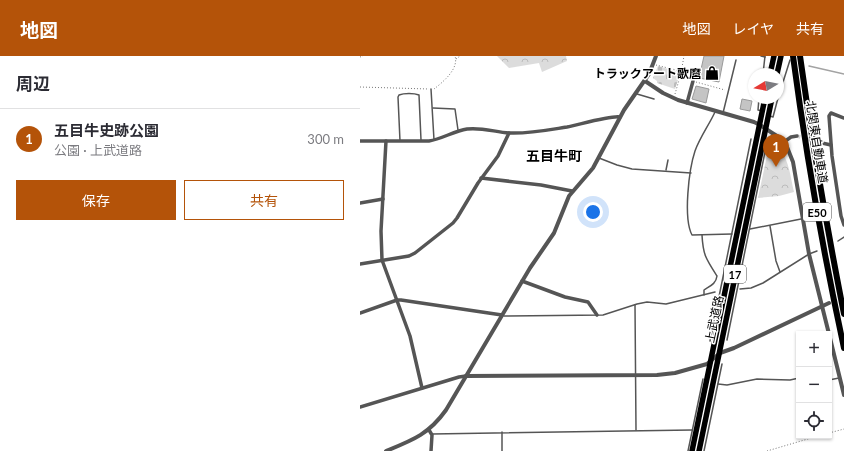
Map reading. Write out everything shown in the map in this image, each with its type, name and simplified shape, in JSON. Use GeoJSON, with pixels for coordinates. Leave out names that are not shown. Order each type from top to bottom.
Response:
{"type":"FeatureCollection","features":[{"type":"Feature","properties":{"kind":"highway"},"geometry":{"type":"LineString","coordinates":[[771,68],[774,56]]}},
{"type":"Feature","properties":{"kind":"highway"},"geometry":{"type":"LineString","coordinates":[[778,68],[781,56]]}},
{"type":"Feature","properties":{"kind":"highway","name":"北関東自動車道"},"geometry":{"type":"LineString","coordinates":[[792,56],[816,206],[844,348]]}},
{"type":"Feature","properties":{"kind":"highway","name":"北関東自動車道"},"geometry":{"type":"LineString","coordinates":[[800,56],[828,228],[844,314]]}},
{"type":"Feature","properties":{"kind":"highway","name":"上武道路"},"geometry":{"type":"LineString","coordinates":[[692,451],[710,362],[719,304],[764,104]]}},
{"type":"Feature","properties":{"kind":"highway","name":"上武道路"},"geometry":{"type":"LineString","coordinates":[[699,451],[708,419],[718,354],[736,281],[759,172],[771,104]]}},
{"type":"Feature","properties":{"kind":"street"},"geometry":{"type":"LineString","coordinates":[[386,451],[416,438],[429,430],[446,410],[522,281],[554,233],[572,191],[593,168],[620,117],[645,82],[656,56]]}},
{"type":"Feature","properties":{"kind":"street"},"geometry":{"type":"LineString","coordinates":[[687,103],[693,81]]}},
{"type":"Feature","properties":{"kind":"street"},"geometry":{"type":"LineString","coordinates":[[645,82],[673,98],[754,122],[776,134],[784,142],[793,162],[809,254],[828,331]]}},
{"type":"Feature","properties":{"kind":"street"},"geometry":{"type":"LineString","coordinates":[[844,118],[831,113],[829,114],[831,145],[841,216],[844,225]]}},
{"type":"Feature","properties":{"kind":"street"},"geometry":{"type":"LineString","coordinates":[[360,140],[434,140],[458,131],[477,128],[509,133],[525,132],[566,127],[614,116],[620,117]]}},
{"type":"Feature","properties":{"kind":"street"},"geometry":{"type":"LineString","coordinates":[[360,264],[409,256],[415,253],[453,223],[498,156],[509,133]]}},
{"type":"Feature","properties":{"kind":"street"},"geometry":{"type":"LineString","coordinates":[[784,142],[789,135],[797,136]]}},
{"type":"Feature","properties":{"kind":"street"},"geometry":{"type":"LineString","coordinates":[[386,141],[381,231],[382,260],[414,347],[422,388]]}},
{"type":"Feature","properties":{"kind":"street"},"geometry":{"type":"LineString","coordinates":[[822,143],[831,145]]}},
{"type":"Feature","properties":{"kind":"street"},"geometry":{"type":"LineString","coordinates":[[482,178],[541,185],[572,191]]}},
{"type":"Feature","properties":{"kind":"street"},"geometry":{"type":"LineString","coordinates":[[360,203],[383,199]]}},
{"type":"Feature","properties":{"kind":"street"},"geometry":{"type":"LineString","coordinates":[[522,281],[565,297],[588,302],[597,315]]}},
{"type":"Feature","properties":{"kind":"street"},"geometry":{"type":"LineString","coordinates":[[360,313],[397,300],[502,315]]}},
{"type":"Feature","properties":{"kind":"street"},"geometry":{"type":"LineString","coordinates":[[360,407],[466,376],[635,376],[675,373],[710,362],[718,354],[734,348],[829,303]]}},
{"type":"Feature","properties":{"kind":"street"},"geometry":{"type":"LineString","coordinates":[[832,346],[844,395]]}},
{"type":"Feature","properties":{"kind":"street"},"geometry":{"type":"LineString","coordinates":[[429,430],[432,434],[431,451]]}},
{"type":"Feature","properties":{"kind":"lane"},"geometry":{"type":"LineString","coordinates":[[761,56],[765,56],[764,68]]}},
{"type":"Feature","properties":{"kind":"lane"},"geometry":{"type":"LineString","coordinates":[[784,80],[792,56]]}},
{"type":"Feature","properties":{"kind":"lane"},"geometry":{"type":"LineString","coordinates":[[723,113],[736,60]]}},
{"type":"Feature","properties":{"kind":"lane"},"geometry":{"type":"LineString","coordinates":[[431,89],[434,140]]}},
{"type":"Feature","properties":{"kind":"lane"},"geometry":{"type":"LineString","coordinates":[[400,141],[398,97],[401,94],[419,95],[421,141]]}},
{"type":"Feature","properties":{"kind":"lane"},"geometry":{"type":"LineString","coordinates":[[635,94],[654,98]]}},
{"type":"Feature","properties":{"kind":"lane"},"geometry":{"type":"LineString","coordinates":[[758,104],[758,110],[762,111]]}},
{"type":"Feature","properties":{"kind":"lane"},"geometry":{"type":"LineString","coordinates":[[768,116],[773,117],[776,104]]}},
{"type":"Feature","properties":{"kind":"lane"},"geometry":{"type":"LineString","coordinates":[[433,108],[455,108],[458,131]]}},
{"type":"Feature","properties":{"kind":"lane"},"geometry":{"type":"LineString","coordinates":[[715,110],[695,150],[688,206],[691,232],[694,235],[732,234]]}},
{"type":"Feature","properties":{"kind":"lane"},"geometry":{"type":"LineString","coordinates":[[710,341],[719,304],[732,234],[744,187],[752,139]]}},
{"type":"Feature","properties":{"kind":"lane"},"geometry":{"type":"LineString","coordinates":[[727,340],[736,281],[750,229],[759,172],[767,142]]}},
{"type":"Feature","properties":{"kind":"lane"},"geometry":{"type":"LineString","coordinates":[[599,158],[632,169],[691,173]]}},
{"type":"Feature","properties":{"kind":"lane"},"geometry":{"type":"LineString","coordinates":[[666,171],[668,160]]}},
{"type":"Feature","properties":{"kind":"lane"},"geometry":{"type":"LineString","coordinates":[[750,229],[803,219]]}},
{"type":"Feature","properties":{"kind":"lane"},"geometry":{"type":"LineString","coordinates":[[770,226],[776,262],[780,272]]}},
{"type":"Feature","properties":{"kind":"lane"},"geometry":{"type":"LineString","coordinates":[[702,235],[704,254],[717,278],[713,284],[704,290],[704,295]]}},
{"type":"Feature","properties":{"kind":"lane"},"geometry":{"type":"LineString","coordinates":[[838,240],[844,237]]}},
{"type":"Feature","properties":{"kind":"lane"},"geometry":{"type":"LineString","coordinates":[[740,289],[759,285],[809,254],[817,251]]}},
{"type":"Feature","properties":{"kind":"lane"},"geometry":{"type":"LineString","coordinates":[[502,315],[607,315],[647,302],[666,304],[715,292]]}},
{"type":"Feature","properties":{"kind":"lane"},"geometry":{"type":"LineString","coordinates":[[635,305],[636,430]]}},
{"type":"Feature","properties":{"kind":"lane"},"geometry":{"type":"LineString","coordinates":[[704,451],[708,419],[722,364]]}},
{"type":"Feature","properties":{"kind":"lane"},"geometry":{"type":"LineString","coordinates":[[688,451],[702,378]]}},
{"type":"Feature","properties":{"kind":"lane"},"geometry":{"type":"LineString","coordinates":[[718,384],[727,385],[760,378],[790,380],[796,379]]}},
{"type":"Feature","properties":{"kind":"lane"},"geometry":{"type":"LineString","coordinates":[[832,379],[840,378]]}},
{"type":"Feature","properties":{"kind":"lane"},"geometry":{"type":"LineString","coordinates":[[432,434],[692,430]]}},
{"type":"Feature","properties":{"kind":"lane"},"geometry":{"type":"LineString","coordinates":[[502,432],[502,451]]}},
{"type":"Feature","properties":{"kind":"path"},"geometry":{"type":"LineString","coordinates":[[360,87],[435,88],[452,71],[456,59],[460,56]]}},
{"type":"Feature","properties":{"kind":"path"},"geometry":{"type":"LineString","coordinates":[[673,98],[681,73],[684,56]]}},
{"type":"Feature","properties":{"kind":"path"},"geometry":{"type":"LineString","coordinates":[[832,432],[844,429]]}},
{"type":"Feature","properties":{"kind":"path"},"geometry":{"type":"LineString","coordinates":[[767,451],[808,439]]}},
{"type":"Feature","properties":{"kind":"green space"},"geometry":{"type":"Polygon","coordinates":[[[497,56],[566,56],[567,61],[542,72],[539,63],[509,68],[497,56]]]}},
{"type":"Feature","properties":{"kind":"green space"},"geometry":{"type":"Polygon","coordinates":[[[658,66],[680,74],[675,89],[657,83],[657,81],[653,78],[658,66]]]}},
{"type":"Feature","properties":{"kind":"green space"},"geometry":{"type":"Polygon","coordinates":[[[770,141],[773,141],[778,146],[785,158],[790,171],[794,192],[779,196],[758,198],[770,141]]]}},
{"type":"Feature","properties":{"kind":"building"},"geometry":{"type":"Polygon","coordinates":[[[704,56],[724,56],[719,82],[699,78],[704,56]]]}},
{"type":"Feature","properties":{"kind":"building"},"geometry":{"type":"Polygon","coordinates":[[[696,86],[709,89],[706,103],[692,99],[696,86]]]}},
{"type":"Feature","properties":{"kind":"building"},"geometry":{"type":"Polygon","coordinates":[[[742,99],[748,100],[748,104],[751,104],[750,111],[740,109],[742,99]]]}},
{"type":"Feature","properties":{"kind":"waterway"},"geometry":{"type":"LineString","coordinates":[[809,66],[844,74]]}},
{"type":"Feature","properties":{"kind":"tunnel"},"geometry":{"type":"LineString","coordinates":[[797,136],[822,143]]}},
{"type":"Feature","properties":{"kind":"place","name":"トラックアート歌麿"},"geometry":{"type":"Point","coordinates":[712,73]}},
{"type":"Feature","properties":{"kind":"place","name":"五目牛史跡公園"},"geometry":{"type":"Point","coordinates":[776,167]}},
{"type":"Feature","properties":{"kind":"district","name":"五目牛町"},"geometry":{"type":"Point","coordinates":[554,155]}}]}
